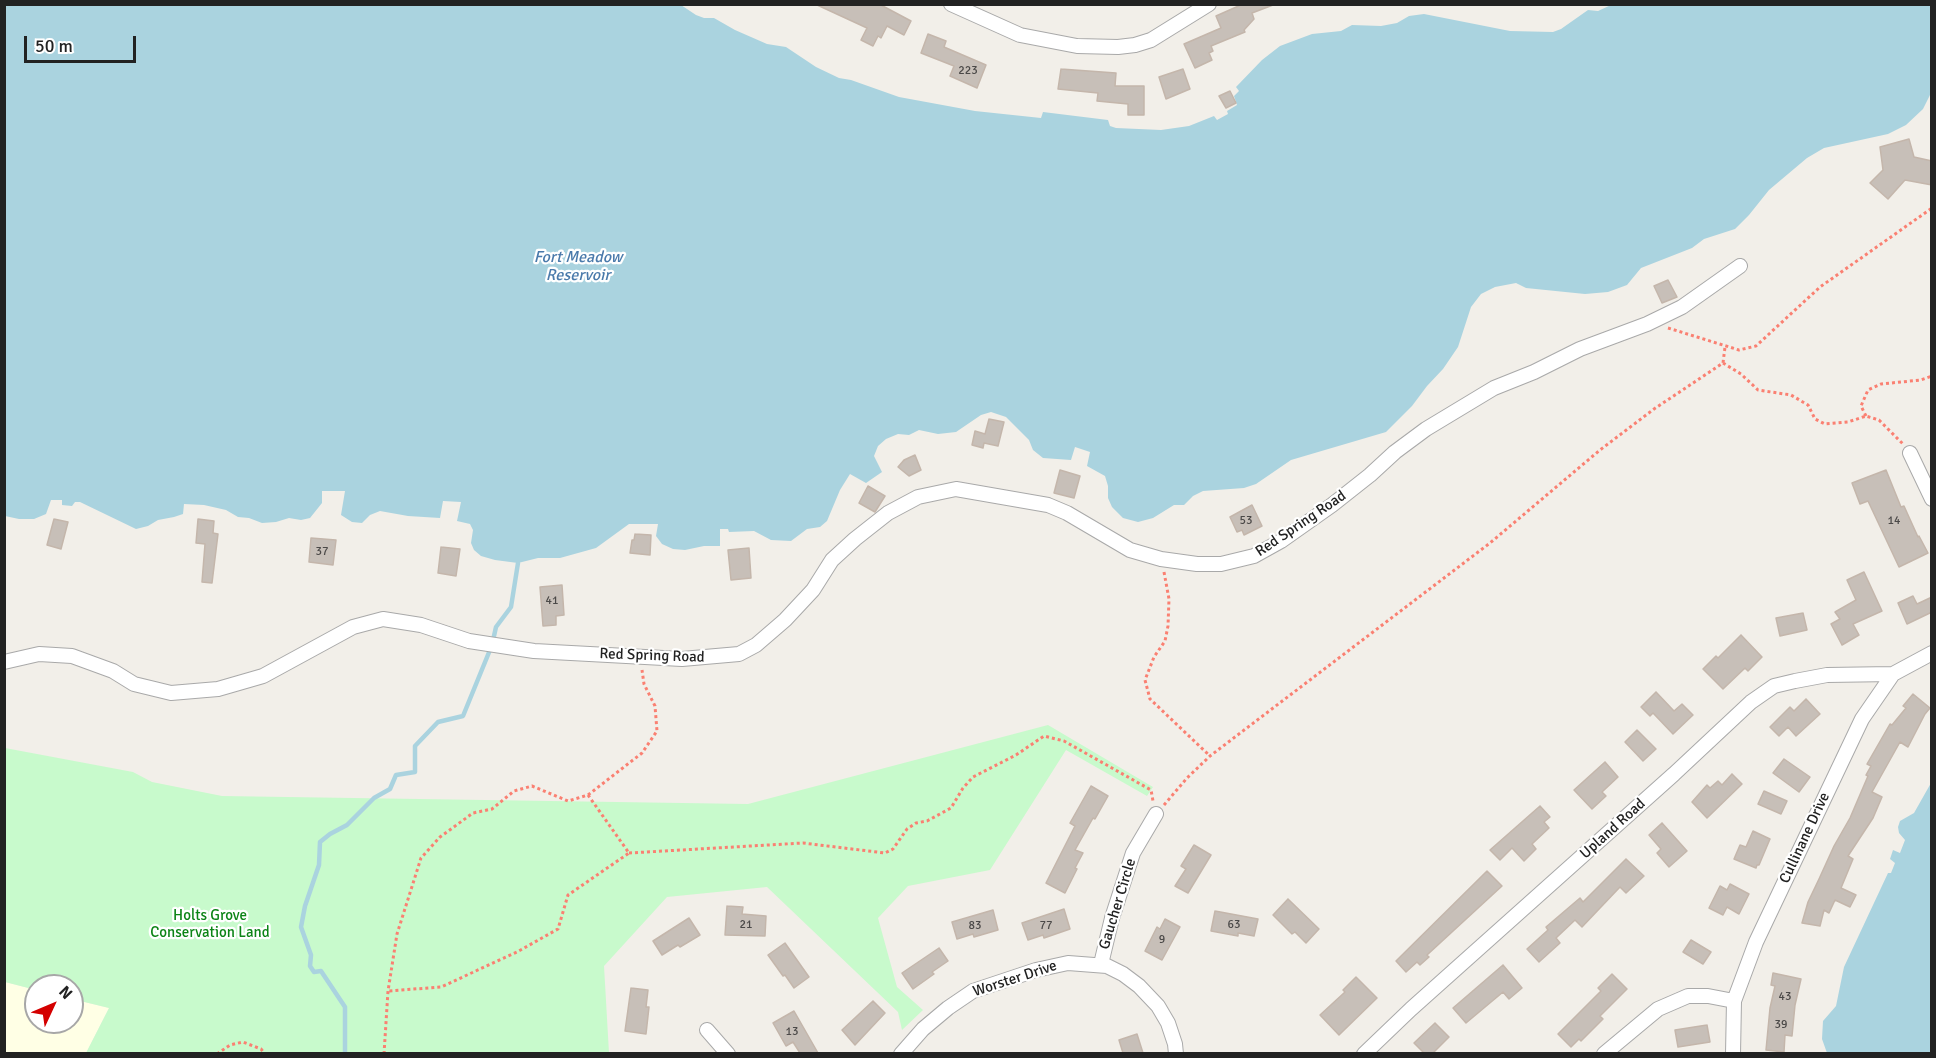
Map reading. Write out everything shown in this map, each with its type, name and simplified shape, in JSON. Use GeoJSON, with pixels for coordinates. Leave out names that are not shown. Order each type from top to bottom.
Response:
{"type":"FeatureCollection","features":[{"type":"Feature","properties":{"kind":"street"},"geometry":{"type":"LineString","coordinates":[[951,4],[1020,35],[1077,46],[1108,47],[1135,45],[1151,40],[1209,4]]}},
{"type":"Feature","properties":{"kind":"street","name":"Red Spring Road"},"geometry":{"type":"LineString","coordinates":[[4,662],[39,654],[72,656],[113,671],[134,684],[171,693],[218,688],[264,676],[353,627],[383,620],[421,625],[469,641],[534,651],[682,659],[739,654],[756,645],[785,620],[813,590],[832,560],[888,513],[918,497],[956,489],[1048,505],[1067,513],[1130,550],[1161,559],[1197,564],[1221,564],[1254,556],[1281,541],[1332,505],[1414,438],[1486,392],[1580,349],[1682,307],[1740,266]]}},
{"type":"Feature","properties":{"kind":"street"},"geometry":{"type":"LineString","coordinates":[[1910,453],[1932,499]]}},
{"type":"Feature","properties":{"kind":"street","name":"Cullinane Drive"},"geometry":{"type":"LineString","coordinates":[[1733,1053],[1734,1001],[1756,942],[1862,719],[1893,674],[1932,653]]}},
{"type":"Feature","properties":{"kind":"street","name":"Upland Road"},"geometry":{"type":"LineString","coordinates":[[1364,1053],[1666,782],[1751,702],[1774,686],[1795,681],[1827,675],[1893,674]]}},
{"type":"Feature","properties":{"kind":"street","name":"Gaucher Circle"},"geometry":{"type":"LineString","coordinates":[[1101,964],[1112,918],[1133,854],[1156,814]]}},
{"type":"Feature","properties":{"kind":"street","name":"Worster Drive"},"geometry":{"type":"LineString","coordinates":[[901,1053],[939,1015],[973,991],[1036,970],[1068,963],[1101,964],[1123,974],[1140,987],[1158,1006],[1168,1023],[1176,1044],[1176,1053]]}},
{"type":"Feature","properties":{"kind":"street"},"geometry":{"type":"LineString","coordinates":[[1604,1053],[1658,1009],[1688,996],[1708,996],[1734,1001]]}},
{"type":"Feature","properties":{"kind":"street"},"geometry":{"type":"LineString","coordinates":[[707,1030],[728,1053]]}},
{"type":"Feature","properties":{"kind":"path"},"geometry":{"type":"LineString","coordinates":[[1653,320],[1672,330],[1738,351],[1756,346],[1820,287],[1932,208]]}},
{"type":"Feature","properties":{"kind":"path"},"geometry":{"type":"LineString","coordinates":[[1156,814],[1187,777],[1210,756],[1490,543],[1600,450],[1654,409],[1723,363],[1725,347]]}},
{"type":"Feature","properties":{"kind":"path"},"geometry":{"type":"LineString","coordinates":[[1723,363],[1741,374],[1758,390],[1791,395],[1808,405],[1815,419],[1825,424],[1848,422],[1866,416],[1879,420],[1899,438],[1910,453]]}},
{"type":"Feature","properties":{"kind":"path"},"geometry":{"type":"LineString","coordinates":[[1866,416],[1862,406],[1868,390],[1881,384],[1921,380],[1932,376]]}},
{"type":"Feature","properties":{"kind":"path"},"geometry":{"type":"LineString","coordinates":[[1161,559],[1169,599],[1168,626],[1165,641],[1154,657],[1145,680],[1150,699],[1210,756]]}},
{"type":"Feature","properties":{"kind":"path"},"geometry":{"type":"LineString","coordinates":[[384,1053],[388,991],[397,934],[421,858],[440,837],[473,813],[492,809],[514,791],[532,786],[568,801],[588,795],[642,753],[657,731],[654,706],[644,684],[640,656]]}},
{"type":"Feature","properties":{"kind":"path"},"geometry":{"type":"LineString","coordinates":[[388,991],[441,987],[517,952],[558,929],[568,895],[629,853],[803,843],[885,853],[893,849],[907,829],[916,823],[927,822],[951,808],[974,777],[1016,755],[1044,736],[1064,741],[1151,790],[1156,814]]}},
{"type":"Feature","properties":{"kind":"path"},"geometry":{"type":"LineString","coordinates":[[588,795],[629,853]]}},
{"type":"Feature","properties":{"kind":"path"},"geometry":{"type":"LineString","coordinates":[[217,1053],[230,1045],[243,1042],[265,1053]]}},
{"type":"Feature","properties":{"kind":"shaded area"},"geometry":{"type":"Polygon","coordinates":[[[5,982],[24,987],[24,1034],[84,1034],[84,1002],[109,1008],[86,1053],[5,1054],[5,982]]]}},
{"type":"Feature","properties":{"kind":"green space","name":"Holts Grove Conservation Land"},"geometry":{"type":"Polygon","coordinates":[[[1048,725],[1153,787],[1147,796],[1066,750],[990,870],[908,886],[878,918],[897,987],[923,1010],[902,1030],[898,1012],[767,887],[667,897],[604,966],[609,1053],[86,1053],[109,1008],[84,1002],[84,974],[24,974],[24,987],[5,982],[5,748],[133,772],[152,782],[222,796],[748,804],[1048,725]]]}},
{"type":"Feature","properties":{"kind":"water","name":"Fort Meadow Reservoir"},"geometry":{"type":"Polygon","coordinates":[[[1931,4],[1931,93],[1923,109],[1906,125],[1888,134],[1824,148],[1807,158],[1769,190],[1735,229],[1704,239],[1692,248],[1641,268],[1627,285],[1608,292],[1585,294],[1526,288],[1516,283],[1495,287],[1481,294],[1471,307],[1458,347],[1443,369],[1412,406],[1386,432],[1291,460],[1256,484],[1244,488],[1203,491],[1193,496],[1184,505],[1174,505],[1153,518],[1138,522],[1123,518],[1112,507],[1108,498],[1105,476],[1087,466],[1090,452],[1075,447],[1071,460],[1043,458],[1033,450],[1029,440],[1006,417],[991,412],[981,415],[956,432],[938,434],[919,430],[909,435],[898,434],[886,439],[878,446],[874,456],[882,472],[866,483],[850,474],[840,490],[827,521],[820,527],[807,529],[791,541],[771,540],[754,531],[729,532],[728,529],[720,529],[720,546],[673,549],[662,544],[656,536],[658,524],[629,524],[596,548],[560,558],[538,558],[518,563],[481,556],[474,550],[471,543],[473,530],[470,524],[457,521],[461,502],[443,501],[440,518],[380,511],[370,515],[362,523],[352,522],[341,515],[345,491],[322,491],[322,503],[310,518],[301,520],[289,518],[276,522],[262,523],[238,517],[226,510],[204,505],[184,504],[183,514],[158,520],[136,529],[80,502],[75,502],[72,506],[62,505],[62,500],[51,500],[46,514],[34,519],[5,516],[5,5],[681,5],[696,15],[714,18],[767,44],[786,47],[816,67],[839,78],[899,97],[975,111],[1041,118],[1043,112],[1108,120],[1110,126],[1116,128],[1161,130],[1189,126],[1214,116],[1217,120],[1228,114],[1227,111],[1237,105],[1234,96],[1239,91],[1236,87],[1262,60],[1280,46],[1312,34],[1341,31],[1352,25],[1381,26],[1397,23],[1409,16],[1424,14],[1510,31],[1553,32],[1588,10],[1598,11],[1611,5],[1931,4]]]}},
{"type":"Feature","properties":{"kind":"water"},"geometry":{"type":"Polygon","coordinates":[[[1931,783],[1931,1053],[1827,1053],[1822,1039],[1823,1021],[1836,1006],[1844,967],[1888,873],[1891,873],[1895,863],[1890,859],[1893,850],[1900,853],[1905,840],[1899,833],[1900,821],[1914,813],[1931,783]]]}},
{"type":"Feature","properties":{"kind":"building"},"geometry":{"type":"Polygon","coordinates":[[[815,4],[879,4],[911,21],[904,35],[887,26],[881,38],[878,36],[873,46],[861,40],[867,28],[815,4]]]}},
{"type":"Feature","properties":{"kind":"building"},"geometry":{"type":"Polygon","coordinates":[[[1243,4],[1273,5],[1252,13],[1254,19],[1244,30],[1245,32],[1211,46],[1213,51],[1209,53],[1212,60],[1195,68],[1184,44],[1221,28],[1216,16],[1243,4]]]}},
{"type":"Feature","properties":{"kind":"building"},"geometry":{"type":"Polygon","coordinates":[[[928,34],[946,41],[944,47],[986,65],[977,88],[950,76],[954,66],[921,53],[928,34]]]}},
{"type":"Feature","properties":{"kind":"building"},"geometry":{"type":"Polygon","coordinates":[[[1061,69],[1116,73],[1115,86],[1144,86],[1144,115],[1128,115],[1128,104],[1097,101],[1098,93],[1058,89],[1061,69]]]}},
{"type":"Feature","properties":{"kind":"building"},"geometry":{"type":"Polygon","coordinates":[[[1183,69],[1190,89],[1166,99],[1159,77],[1183,69]]]}},
{"type":"Feature","properties":{"kind":"building"},"geometry":{"type":"Polygon","coordinates":[[[1230,91],[1236,103],[1226,108],[1219,96],[1230,91]]]}},
{"type":"Feature","properties":{"kind":"building"},"geometry":{"type":"Polygon","coordinates":[[[1909,139],[1914,157],[1932,161],[1932,185],[1905,180],[1888,199],[1870,183],[1883,170],[1880,147],[1909,139]]]}},
{"type":"Feature","properties":{"kind":"building"},"geometry":{"type":"Polygon","coordinates":[[[1668,280],[1677,297],[1662,303],[1654,286],[1668,280]]]}},
{"type":"Feature","properties":{"kind":"building"},"geometry":{"type":"Polygon","coordinates":[[[989,419],[1004,422],[998,446],[984,443],[983,448],[972,445],[975,431],[985,434],[989,419]]]}},
{"type":"Feature","properties":{"kind":"building"},"geometry":{"type":"Polygon","coordinates":[[[915,455],[921,470],[909,476],[898,467],[904,460],[915,455]]]}},
{"type":"Feature","properties":{"kind":"building"},"geometry":{"type":"Polygon","coordinates":[[[1060,470],[1080,476],[1074,498],[1054,493],[1060,470]]]}},
{"type":"Feature","properties":{"kind":"building"},"geometry":{"type":"Polygon","coordinates":[[[1886,470],[1901,507],[1904,506],[1928,553],[1899,567],[1868,501],[1860,504],[1852,483],[1886,470]]]}},
{"type":"Feature","properties":{"kind":"building"},"geometry":{"type":"Polygon","coordinates":[[[868,486],[885,496],[875,512],[859,503],[868,486]]]}},
{"type":"Feature","properties":{"kind":"building"},"geometry":{"type":"Polygon","coordinates":[[[1252,505],[1262,526],[1244,535],[1242,530],[1237,532],[1230,517],[1252,505]]]}},
{"type":"Feature","properties":{"kind":"building"},"geometry":{"type":"Polygon","coordinates":[[[54,519],[68,522],[61,549],[47,545],[54,519]]]}},
{"type":"Feature","properties":{"kind":"building"},"geometry":{"type":"Polygon","coordinates":[[[198,519],[214,521],[213,533],[218,534],[212,583],[202,582],[205,544],[196,543],[198,519]]]}},
{"type":"Feature","properties":{"kind":"building"},"geometry":{"type":"Polygon","coordinates":[[[635,534],[651,535],[650,555],[630,553],[635,534]]]}},
{"type":"Feature","properties":{"kind":"building"},"geometry":{"type":"Polygon","coordinates":[[[311,538],[336,540],[333,565],[309,562],[311,538]]]}},
{"type":"Feature","properties":{"kind":"building"},"geometry":{"type":"Polygon","coordinates":[[[441,547],[460,549],[456,576],[438,573],[441,547]]]}},
{"type":"Feature","properties":{"kind":"building"},"geometry":{"type":"Polygon","coordinates":[[[749,548],[751,578],[731,580],[728,550],[749,548]]]}},
{"type":"Feature","properties":{"kind":"building"},"geometry":{"type":"Polygon","coordinates":[[[1864,572],[1882,611],[1853,624],[1859,635],[1842,645],[1831,624],[1840,619],[1835,612],[1856,600],[1847,580],[1864,572]]]}},
{"type":"Feature","properties":{"kind":"building"},"geometry":{"type":"Polygon","coordinates":[[[562,585],[564,615],[556,616],[556,625],[543,626],[540,587],[562,585]]]}},
{"type":"Feature","properties":{"kind":"building"},"geometry":{"type":"Polygon","coordinates":[[[1913,596],[1917,604],[1932,597],[1932,612],[1907,624],[1898,603],[1913,596]]]}},
{"type":"Feature","properties":{"kind":"building"},"geometry":{"type":"Polygon","coordinates":[[[1803,613],[1807,630],[1780,636],[1776,618],[1803,613]]]}},
{"type":"Feature","properties":{"kind":"building"},"geometry":{"type":"Polygon","coordinates":[[[1741,635],[1762,657],[1748,671],[1745,668],[1723,689],[1703,669],[1716,656],[1718,658],[1741,635]]]}},
{"type":"Feature","properties":{"kind":"building"},"geometry":{"type":"Polygon","coordinates":[[[1656,692],[1674,711],[1682,704],[1693,715],[1673,734],[1653,713],[1650,716],[1641,707],[1656,692]]]}},
{"type":"Feature","properties":{"kind":"building"},"geometry":{"type":"Polygon","coordinates":[[[1913,694],[1930,708],[1908,747],[1900,742],[1872,792],[1882,797],[1873,818],[1848,856],[1853,859],[1841,888],[1856,895],[1850,907],[1835,900],[1829,913],[1824,910],[1820,926],[1802,923],[1808,902],[1850,818],[1868,776],[1866,775],[1871,766],[1867,764],[1890,724],[1892,725],[1906,708],[1903,706],[1913,694]]]}},
{"type":"Feature","properties":{"kind":"building"},"geometry":{"type":"Polygon","coordinates":[[[1806,699],[1820,714],[1796,736],[1788,727],[1779,736],[1770,727],[1790,707],[1794,711],[1806,699]]]}},
{"type":"Feature","properties":{"kind":"building"},"geometry":{"type":"Polygon","coordinates":[[[1637,730],[1656,749],[1643,761],[1625,742],[1637,730]]]}},
{"type":"Feature","properties":{"kind":"building"},"geometry":{"type":"Polygon","coordinates":[[[1784,759],[1810,777],[1799,792],[1773,773],[1784,759]]]}},
{"type":"Feature","properties":{"kind":"building"},"geometry":{"type":"Polygon","coordinates":[[[1605,762],[1618,777],[1602,792],[1606,796],[1592,809],[1574,790],[1605,762]]]}},
{"type":"Feature","properties":{"kind":"building"},"geometry":{"type":"Polygon","coordinates":[[[1732,774],[1742,784],[1707,818],[1692,802],[1707,785],[1710,788],[1718,781],[1722,785],[1732,774]]]}},
{"type":"Feature","properties":{"kind":"building"},"geometry":{"type":"Polygon","coordinates":[[[1091,786],[1108,796],[1075,850],[1083,853],[1065,893],[1046,883],[1075,826],[1070,823],[1091,786]]]}},
{"type":"Feature","properties":{"kind":"building"},"geometry":{"type":"Polygon","coordinates":[[[1764,791],[1787,801],[1781,814],[1758,804],[1764,791]]]}},
{"type":"Feature","properties":{"kind":"building"},"geometry":{"type":"Polygon","coordinates":[[[1540,806],[1550,817],[1544,822],[1549,828],[1532,844],[1536,849],[1524,861],[1512,848],[1500,860],[1490,850],[1540,806]]]}},
{"type":"Feature","properties":{"kind":"building"},"geometry":{"type":"Polygon","coordinates":[[[1662,823],[1687,851],[1669,867],[1657,853],[1661,849],[1649,835],[1662,823]]]}},
{"type":"Feature","properties":{"kind":"building"},"geometry":{"type":"Polygon","coordinates":[[[1753,831],[1770,839],[1756,868],[1734,859],[1740,845],[1746,847],[1753,831]]]}},
{"type":"Feature","properties":{"kind":"building"},"geometry":{"type":"Polygon","coordinates":[[[1194,845],[1211,855],[1188,893],[1175,886],[1186,869],[1181,866],[1194,845]]]}},
{"type":"Feature","properties":{"kind":"building"},"geometry":{"type":"Polygon","coordinates":[[[1626,859],[1644,876],[1626,893],[1620,887],[1582,927],[1575,920],[1556,938],[1560,943],[1539,962],[1527,949],[1548,930],[1546,927],[1580,898],[1583,902],[1626,859]]]}},
{"type":"Feature","properties":{"kind":"building"},"geometry":{"type":"Polygon","coordinates":[[[1487,871],[1502,886],[1427,955],[1429,957],[1420,965],[1417,962],[1406,972],[1396,961],[1487,871]]]}},
{"type":"Feature","properties":{"kind":"building"},"geometry":{"type":"Polygon","coordinates":[[[1730,884],[1749,894],[1739,914],[1727,907],[1723,915],[1709,908],[1720,886],[1727,890],[1730,884]]]}},
{"type":"Feature","properties":{"kind":"building"},"geometry":{"type":"Polygon","coordinates":[[[1288,899],[1319,929],[1306,943],[1295,932],[1292,934],[1273,915],[1288,899]]]}},
{"type":"Feature","properties":{"kind":"building"},"geometry":{"type":"Polygon","coordinates":[[[727,906],[743,907],[742,914],[766,916],[765,936],[725,935],[727,906]]]}},
{"type":"Feature","properties":{"kind":"building"},"geometry":{"type":"Polygon","coordinates":[[[1064,909],[1070,929],[1044,938],[1043,935],[1028,940],[1022,923],[1064,909]]]}},
{"type":"Feature","properties":{"kind":"building"},"geometry":{"type":"Polygon","coordinates":[[[993,910],[998,930],[957,939],[952,922],[993,910]]]}},
{"type":"Feature","properties":{"kind":"building"},"geometry":{"type":"Polygon","coordinates":[[[1215,911],[1258,919],[1254,936],[1238,933],[1238,936],[1211,931],[1215,911]]]}},
{"type":"Feature","properties":{"kind":"building"},"geometry":{"type":"Polygon","coordinates":[[[689,918],[700,935],[662,955],[653,941],[689,918]]]}},
{"type":"Feature","properties":{"kind":"building"},"geometry":{"type":"Polygon","coordinates":[[[1165,919],[1180,927],[1162,960],[1145,951],[1157,927],[1160,929],[1165,919]]]}},
{"type":"Feature","properties":{"kind":"building"},"geometry":{"type":"Polygon","coordinates":[[[1691,940],[1711,952],[1703,964],[1683,952],[1691,940]]]}},
{"type":"Feature","properties":{"kind":"building"},"geometry":{"type":"Polygon","coordinates":[[[785,943],[809,977],[794,988],[768,955],[785,943]]]}},
{"type":"Feature","properties":{"kind":"building"},"geometry":{"type":"Polygon","coordinates":[[[939,948],[948,961],[913,989],[902,973],[939,948]]]}},
{"type":"Feature","properties":{"kind":"building"},"geometry":{"type":"Polygon","coordinates":[[[1503,965],[1522,988],[1509,999],[1503,992],[1466,1023],[1453,1008],[1503,965]]]}},
{"type":"Feature","properties":{"kind":"building"},"geometry":{"type":"Polygon","coordinates":[[[1773,973],[1801,979],[1795,1005],[1792,1036],[1785,1035],[1784,1052],[1766,1050],[1770,1008],[1775,986],[1771,985],[1773,973]]]}},
{"type":"Feature","properties":{"kind":"building"},"geometry":{"type":"Polygon","coordinates":[[[1612,974],[1627,989],[1600,1016],[1603,1019],[1581,1041],[1579,1039],[1571,1047],[1558,1034],[1601,991],[1598,988],[1612,974]]]}},
{"type":"Feature","properties":{"kind":"building"},"geometry":{"type":"Polygon","coordinates":[[[1356,977],[1377,998],[1339,1035],[1320,1015],[1345,992],[1343,990],[1356,977]]]}},
{"type":"Feature","properties":{"kind":"building"},"geometry":{"type":"Polygon","coordinates":[[[631,988],[648,990],[646,1034],[625,1031],[631,988]]]}},
{"type":"Feature","properties":{"kind":"building"},"geometry":{"type":"Polygon","coordinates":[[[873,1001],[885,1013],[855,1045],[842,1030],[873,1001]]]}},
{"type":"Feature","properties":{"kind":"building"},"geometry":{"type":"Polygon","coordinates":[[[794,1011],[818,1053],[800,1053],[793,1042],[786,1046],[773,1023],[794,1011]]]}},
{"type":"Feature","properties":{"kind":"building"},"geometry":{"type":"Polygon","coordinates":[[[1435,1023],[1449,1037],[1433,1053],[1424,1053],[1414,1043],[1435,1023]]]}},
{"type":"Feature","properties":{"kind":"building"},"geometry":{"type":"Polygon","coordinates":[[[1707,1025],[1710,1042],[1678,1047],[1675,1030],[1707,1025]]]}},
{"type":"Feature","properties":{"kind":"building"},"geometry":{"type":"Polygon","coordinates":[[[1137,1034],[1143,1053],[1123,1053],[1119,1040],[1137,1034]]]}},
{"type":"Feature","properties":{"kind":"waterway"},"geometry":{"type":"LineString","coordinates":[[345,1054],[345,1007],[321,971],[314,972],[310,966],[311,955],[301,927],[305,906],[319,865],[320,842],[347,825],[374,798],[390,789],[396,775],[415,772],[415,746],[438,722],[463,716],[492,645],[496,627],[511,607],[518,563]]}}]}
